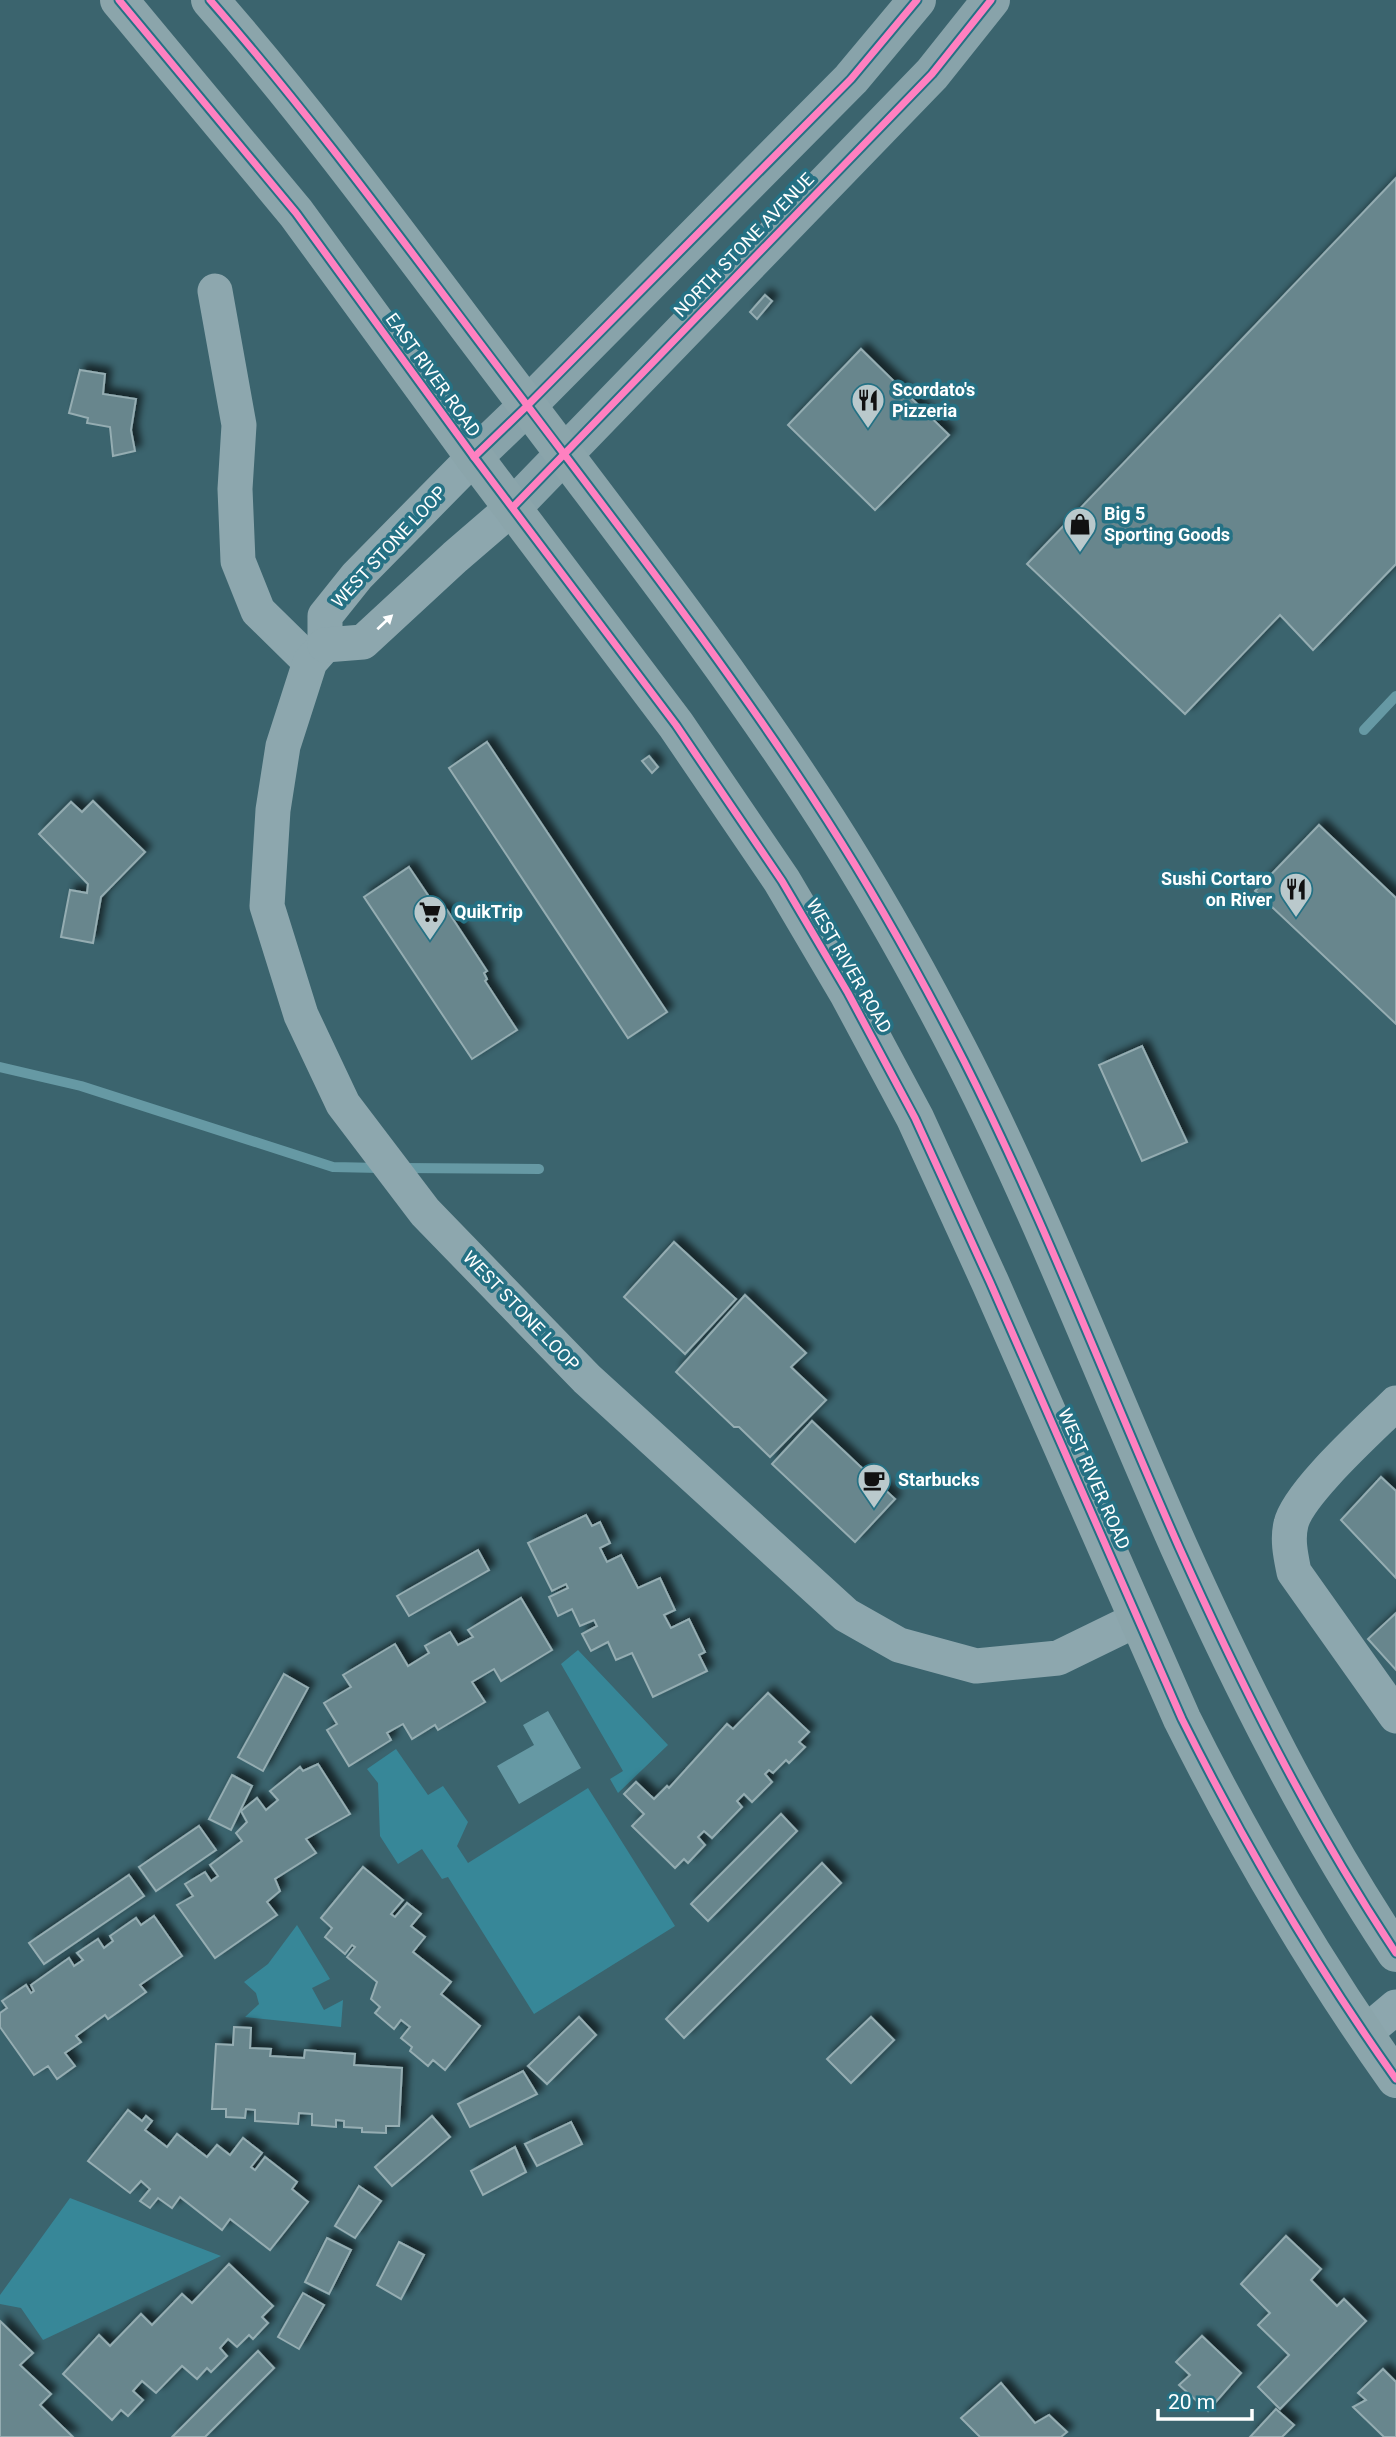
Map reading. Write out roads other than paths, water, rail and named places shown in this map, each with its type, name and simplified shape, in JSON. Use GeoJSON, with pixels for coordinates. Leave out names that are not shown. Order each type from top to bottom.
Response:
{"type":"FeatureCollection","features":[{"type":"Feature","properties":{"kind":"main road","name":"EAST RIVER ROAD"},"geometry":{"type":"LineString","coordinates":[[119,0],[296,214],[474,457],[676,724],[782,881]]}},
{"type":"Feature","properties":{"kind":"main road"},"geometry":{"type":"LineString","coordinates":[[210,0],[296,102],[563,453],[710,649],[826,818],[895,934],[985,1106],[1032,1206],[1183,1556],[1264,1725],[1308,1809],[1396,1954]]}},
{"type":"Feature","properties":{"kind":"main road"},"geometry":{"type":"LineString","coordinates":[[474,457],[527,407],[851,79],[917,0]]}},
{"type":"Feature","properties":{"kind":"main road","name":"NORTH STONE AVENUE"},"geometry":{"type":"LineString","coordinates":[[513,507],[932,74],[991,0]]}},
{"type":"Feature","properties":{"kind":"main road","name":"WEST RIVER ROAD"},"geometry":{"type":"LineString","coordinates":[[782,881],[865,1023],[915,1118],[1182,1719],[1249,1849],[1289,1917],[1396,2080]]}},
{"type":"Feature","properties":{"kind":"street"},"geometry":{"type":"LineString","coordinates":[[215,291],[239,425],[235,489],[238,561],[258,611],[318,653],[363,642],[455,556],[513,507]]}},
{"type":"Feature","properties":{"kind":"street","name":"WEST STONE LOOP"},"geometry":{"type":"LineString","coordinates":[[474,457],[357,576],[325,616],[318,653],[283,746],[273,810],[268,906],[301,1015],[343,1104],[425,1212],[587,1379],[845,1615],[899,1645],[976,1666],[1058,1658],[1138,1619]]}},
{"type":"Feature","properties":{"kind":"street"},"geometry":{"type":"LineString","coordinates":[[1396,1403],[1302,1501],[1291,1524],[1290,1548],[1294,1572],[1396,1716]]}},
{"type":"Feature","properties":{"kind":"street"},"geometry":{"type":"LineString","coordinates":[[1364,2034],[1396,2007]]}},
{"type":"Feature","properties":{"kind":"waterway"},"geometry":{"type":"LineString","coordinates":[[1364,730],[1396,696]]}},
{"type":"Feature","properties":{"kind":"waterway"},"geometry":{"type":"LineString","coordinates":[[0,1067],[81,1086],[333,1167],[380,1168]]}},
{"type":"Feature","properties":{"kind":"waterway"},"geometry":{"type":"LineString","coordinates":[[402,1168],[539,1169]]}},
{"type":"Feature","properties":{"kind":"place","name":"Scordato's Pizzeria"},"geometry":{"type":"Point","coordinates":[868,430]}},
{"type":"Feature","properties":{"kind":"place","name":"Big 5 Sporting Goods"},"geometry":{"type":"Point","coordinates":[1080,554]}},
{"type":"Feature","properties":{"kind":"place","name":"Sushi Cortaro on River"},"geometry":{"type":"Point","coordinates":[1296,919]}},
{"type":"Feature","properties":{"kind":"place","name":"QuikTrip"},"geometry":{"type":"Point","coordinates":[430,942]}},
{"type":"Feature","properties":{"kind":"place","name":"Starbucks"},"geometry":{"type":"Point","coordinates":[874,1510]}}]}
